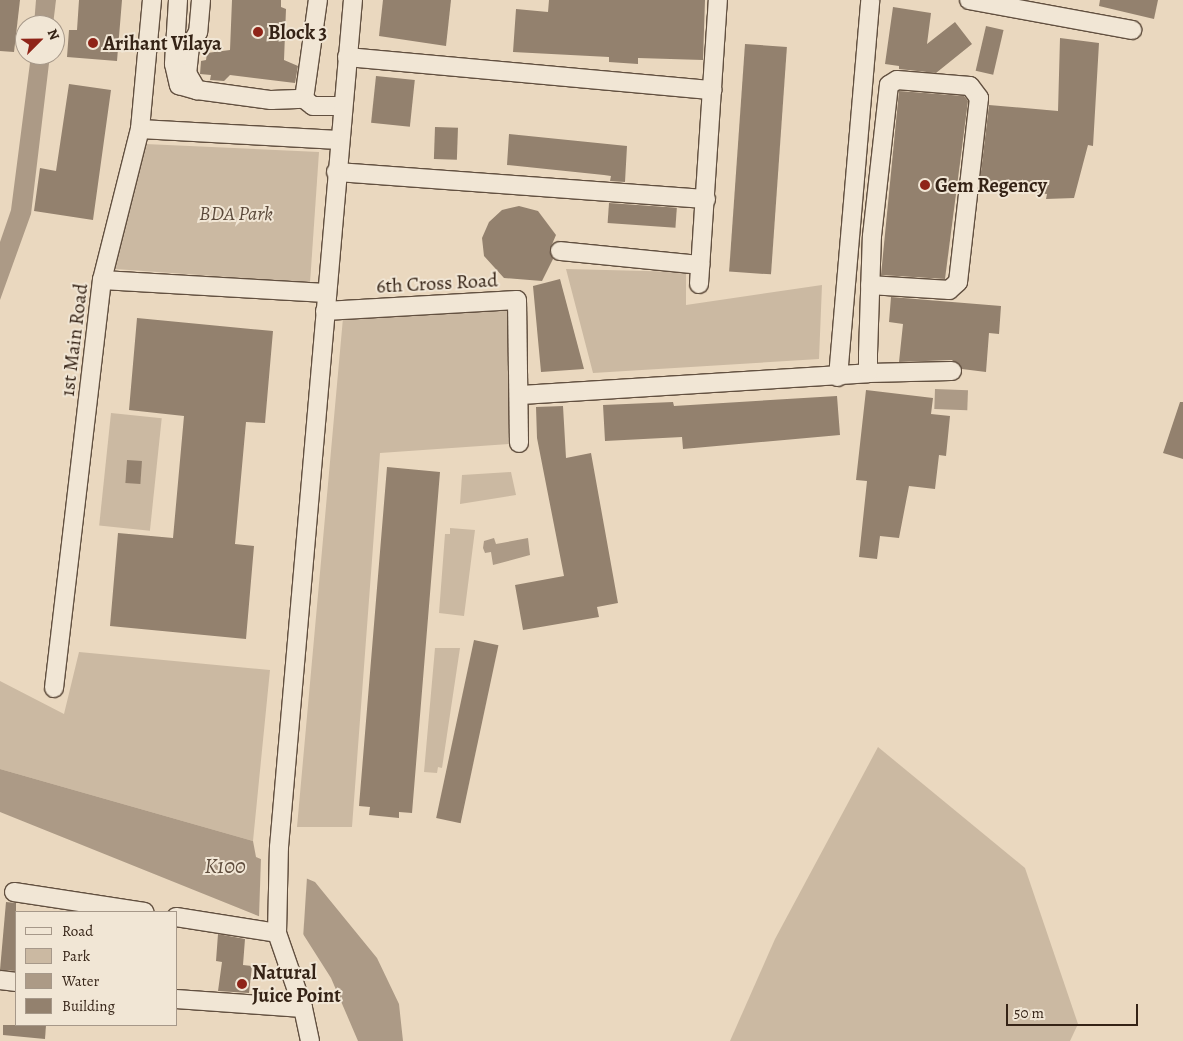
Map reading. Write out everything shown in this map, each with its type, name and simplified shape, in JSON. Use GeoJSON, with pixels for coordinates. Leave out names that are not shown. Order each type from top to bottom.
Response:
{"type":"FeatureCollection","features":[{"type":"Feature","properties":{"kind":"street","name":"1st Main Road"},"geometry":{"type":"LineString","coordinates":[[54,688],[102,280],[140,129],[152,0]]}},
{"type":"Feature","properties":{"kind":"street"},"geometry":{"type":"LineString","coordinates":[[178,0],[174,64],[179,85],[197,90],[271,100],[304,99],[313,106],[342,106]]}},
{"type":"Feature","properties":{"kind":"street"},"geometry":{"type":"LineString","coordinates":[[197,90],[187,73],[190,46],[198,32],[201,0]]}},
{"type":"Feature","properties":{"kind":"street"},"geometry":{"type":"LineString","coordinates":[[304,99],[318,0]]}},
{"type":"Feature","properties":{"kind":"street"},"geometry":{"type":"LineString","coordinates":[[310,1041],[303,1008],[276,931],[279,865],[336,172],[353,0]]}},
{"type":"Feature","properties":{"kind":"street"},"geometry":{"type":"LineString","coordinates":[[699,284],[718,0]]}},
{"type":"Feature","properties":{"kind":"street"},"geometry":{"type":"LineString","coordinates":[[838,377],[870,0]]}},
{"type":"Feature","properties":{"kind":"street"},"geometry":{"type":"LineString","coordinates":[[970,0],[1132,30]]}},
{"type":"Feature","properties":{"kind":"street"},"geometry":{"type":"LineString","coordinates":[[347,57],[713,90]]}},
{"type":"Feature","properties":{"kind":"street"},"geometry":{"type":"LineString","coordinates":[[868,374],[870,285],[888,85],[897,80],[970,86],[979,98],[958,282],[949,290],[870,285]]}},
{"type":"Feature","properties":{"kind":"street"},"geometry":{"type":"LineString","coordinates":[[140,129],[339,140]]}},
{"type":"Feature","properties":{"kind":"street"},"geometry":{"type":"LineString","coordinates":[[336,172],[706,198]]}},
{"type":"Feature","properties":{"kind":"street"},"geometry":{"type":"LineString","coordinates":[[560,251],[700,265]]}},
{"type":"Feature","properties":{"kind":"street"},"geometry":{"type":"LineString","coordinates":[[102,280],[326,293]]}},
{"type":"Feature","properties":{"kind":"street","name":"6th Cross Road"},"geometry":{"type":"LineString","coordinates":[[325,311],[517,300],[521,395]]}},
{"type":"Feature","properties":{"kind":"street"},"geometry":{"type":"LineString","coordinates":[[519,443],[521,395],[868,374],[952,371]]}},
{"type":"Feature","properties":{"kind":"street"},"geometry":{"type":"LineString","coordinates":[[14,892],[138,911]]}},
{"type":"Feature","properties":{"kind":"street"},"geometry":{"type":"LineString","coordinates":[[178,918],[276,931]]}},
{"type":"Feature","properties":{"kind":"street"},"geometry":{"type":"LineString","coordinates":[[0,980],[15,982]]}},
{"type":"Feature","properties":{"kind":"street"},"geometry":{"type":"LineString","coordinates":[[178,999],[303,1008]]}},
{"type":"Feature","properties":{"kind":"green space","name":"BDA Park"},"geometry":{"type":"Polygon","coordinates":[[[145,144],[319,152],[310,283],[115,269],[145,144]]]}},
{"type":"Feature","properties":{"kind":"green space"},"geometry":{"type":"Polygon","coordinates":[[[566,269],[686,272],[686,305],[822,285],[819,359],[593,373],[566,269]]]}},
{"type":"Feature","properties":{"kind":"green space"},"geometry":{"type":"Polygon","coordinates":[[[508,309],[509,444],[380,453],[352,827],[297,827],[343,318],[508,309]]]}},
{"type":"Feature","properties":{"kind":"green space"},"geometry":{"type":"Polygon","coordinates":[[[111,413],[162,418],[150,531],[99,525],[111,413]]]}},
{"type":"Feature","properties":{"kind":"green space"},"geometry":{"type":"Polygon","coordinates":[[[511,472],[516,495],[460,504],[462,475],[511,472]]]}},
{"type":"Feature","properties":{"kind":"green space"},"geometry":{"type":"Polygon","coordinates":[[[450,528],[475,530],[464,616],[439,613],[445,534],[450,534],[450,528]]]}},
{"type":"Feature","properties":{"kind":"green space"},"geometry":{"type":"Polygon","coordinates":[[[435,648],[460,648],[442,768],[438,767],[437,773],[424,772],[435,648]]]}},
{"type":"Feature","properties":{"kind":"green space"},"geometry":{"type":"Polygon","coordinates":[[[79,652],[270,670],[253,841],[0,769],[0,681],[64,714],[79,652]]]}},
{"type":"Feature","properties":{"kind":"green space"},"geometry":{"type":"Polygon","coordinates":[[[878,747],[1025,868],[1078,1024],[1070,1041],[730,1041],[775,939],[878,747]]]}},
{"type":"Feature","properties":{"kind":"water"},"geometry":{"type":"Polygon","coordinates":[[[36,0],[56,0],[54,15],[35,15],[36,0]]]}},
{"type":"Feature","properties":{"kind":"water"},"geometry":{"type":"Polygon","coordinates":[[[30,65],[49,65],[31,214],[0,300],[0,242],[11,210],[30,65]]]}},
{"type":"Feature","properties":{"kind":"water"},"geometry":{"type":"Polygon","coordinates":[[[935,389],[968,390],[967,410],[934,409],[935,389]]]}},
{"type":"Feature","properties":{"kind":"water"},"geometry":{"type":"Polygon","coordinates":[[[494,538],[496,544],[528,538],[530,555],[493,565],[491,552],[485,553],[483,548],[484,541],[494,538]]]}},
{"type":"Feature","properties":{"kind":"water","name":"K100"},"geometry":{"type":"Polygon","coordinates":[[[0,769],[253,841],[256,857],[315,882],[377,958],[399,1004],[403,1041],[358,1041],[331,978],[303,934],[0,812],[0,769]]]}},
{"type":"Feature","properties":{"kind":"pier"},"geometry":{"type":"Polygon","coordinates":[[[261,857],[307,877],[303,939],[259,917],[261,857]]]}},
{"type":"Feature","properties":{"kind":"building"},"geometry":{"type":"Polygon","coordinates":[[[0,0],[20,0],[18,15],[15,15],[14,52],[0,51],[0,0]]]}},
{"type":"Feature","properties":{"kind":"building","name":"Arihant Vilaya"},"geometry":{"type":"Polygon","coordinates":[[[79,0],[122,0],[117,61],[67,57],[69,30],[77,30],[79,0]]]}},
{"type":"Feature","properties":{"kind":"building","name":"Block 3"},"geometry":{"type":"Polygon","coordinates":[[[232,0],[281,0],[281,7],[286,9],[284,60],[298,66],[295,83],[230,75],[224,81],[210,80],[211,75],[200,74],[201,61],[206,60],[207,53],[230,50],[232,0]]]}},
{"type":"Feature","properties":{"kind":"building"},"geometry":{"type":"Polygon","coordinates":[[[383,0],[451,0],[446,46],[379,36],[383,0]]]}},
{"type":"Feature","properties":{"kind":"building"},"geometry":{"type":"Polygon","coordinates":[[[549,0],[705,0],[703,60],[638,58],[638,64],[609,62],[609,57],[513,52],[516,9],[548,12],[549,0]]]}},
{"type":"Feature","properties":{"kind":"building"},"geometry":{"type":"Polygon","coordinates":[[[1100,0],[1158,0],[1154,19],[1099,6],[1100,0]]]}},
{"type":"Feature","properties":{"kind":"building"},"geometry":{"type":"Polygon","coordinates":[[[893,7],[931,13],[927,44],[955,22],[972,44],[936,73],[899,69],[899,66],[885,64],[893,7]]]}},
{"type":"Feature","properties":{"kind":"building"},"geometry":{"type":"Polygon","coordinates":[[[986,26],[1004,30],[993,75],[976,71],[986,26]]]}},
{"type":"Feature","properties":{"kind":"building"},"geometry":{"type":"Polygon","coordinates":[[[1060,38],[1099,43],[1093,146],[1088,145],[1074,198],[1046,199],[1047,194],[979,188],[989,105],[1058,111],[1060,38]]]}},
{"type":"Feature","properties":{"kind":"building"},"geometry":{"type":"Polygon","coordinates":[[[745,44],[787,47],[771,274],[729,271],[745,44]]]}},
{"type":"Feature","properties":{"kind":"building"},"geometry":{"type":"Polygon","coordinates":[[[376,76],[415,80],[410,127],[371,123],[376,76]]]}},
{"type":"Feature","properties":{"kind":"building"},"geometry":{"type":"Polygon","coordinates":[[[69,84],[111,90],[93,220],[34,211],[40,168],[56,171],[69,84]]]}},
{"type":"Feature","properties":{"kind":"building","name":"Gem Regency"},"geometry":{"type":"Polygon","coordinates":[[[899,91],[964,96],[968,101],[945,279],[881,275],[899,91]]]}},
{"type":"Feature","properties":{"kind":"building"},"geometry":{"type":"Polygon","coordinates":[[[435,127],[458,128],[457,160],[434,159],[435,127]]]}},
{"type":"Feature","properties":{"kind":"building"},"geometry":{"type":"Polygon","coordinates":[[[509,134],[627,146],[625,182],[610,181],[611,176],[507,165],[509,134]]]}},
{"type":"Feature","properties":{"kind":"building"},"geometry":{"type":"Polygon","coordinates":[[[609,203],[677,208],[675,228],[608,223],[609,203]]]}},
{"type":"Feature","properties":{"kind":"building"},"geometry":{"type":"Polygon","coordinates":[[[519,206],[538,211],[556,235],[550,249],[553,259],[542,281],[504,278],[484,256],[482,238],[489,222],[502,210],[519,206]]]}},
{"type":"Feature","properties":{"kind":"building"},"geometry":{"type":"Polygon","coordinates":[[[560,279],[584,369],[541,372],[533,286],[560,279]]]}},
{"type":"Feature","properties":{"kind":"building"},"geometry":{"type":"Polygon","coordinates":[[[891,297],[1001,306],[999,334],[989,333],[986,372],[962,369],[952,360],[899,362],[903,324],[889,322],[891,297]]]}},
{"type":"Feature","properties":{"kind":"building"},"geometry":{"type":"Polygon","coordinates":[[[137,318],[273,331],[265,423],[246,422],[235,544],[254,546],[246,639],[110,626],[118,533],[173,538],[184,416],[129,410],[137,318]]]}},
{"type":"Feature","properties":{"kind":"building"},"geometry":{"type":"Polygon","coordinates":[[[866,390],[933,398],[931,414],[950,416],[946,456],[939,455],[935,489],[909,486],[899,538],[880,536],[877,559],[859,557],[867,481],[856,480],[866,390]]]}},
{"type":"Feature","properties":{"kind":"building"},"geometry":{"type":"Polygon","coordinates":[[[837,396],[840,435],[683,449],[682,437],[605,441],[603,405],[673,402],[674,406],[837,396]]]}},
{"type":"Feature","properties":{"kind":"building"},"geometry":{"type":"Polygon","coordinates":[[[1180,402],[1183,402],[1183,459],[1163,453],[1180,402]]]}},
{"type":"Feature","properties":{"kind":"building"},"geometry":{"type":"Polygon","coordinates":[[[563,406],[566,458],[591,453],[618,603],[597,607],[599,617],[523,630],[515,585],[564,576],[537,438],[536,407],[563,406]]]}},
{"type":"Feature","properties":{"kind":"building"},"geometry":{"type":"Polygon","coordinates":[[[127,460],[142,461],[140,484],[125,483],[127,460]]]}},
{"type":"Feature","properties":{"kind":"building"},"geometry":{"type":"Polygon","coordinates":[[[387,467],[440,472],[412,813],[399,812],[399,818],[369,815],[370,807],[359,806],[387,467]]]}},
{"type":"Feature","properties":{"kind":"building"},"geometry":{"type":"Polygon","coordinates":[[[474,640],[498,645],[461,823],[436,818],[474,640]]]}},
{"type":"Feature","properties":{"kind":"building"},"geometry":{"type":"Polygon","coordinates":[[[6,902],[16,903],[15,971],[0,970],[6,902]]]}},
{"type":"Feature","properties":{"kind":"building"},"geometry":{"type":"Polygon","coordinates":[[[218,934],[245,939],[243,965],[252,966],[249,993],[218,991],[222,962],[216,961],[218,934]]]}},
{"type":"Feature","properties":{"kind":"building"},"geometry":{"type":"Polygon","coordinates":[[[3,1025],[46,1026],[45,1039],[3,1035],[3,1025]]]}},
{"type":"Feature","properties":{"kind":"place","name":"Block 3"},"geometry":{"type":"Point","coordinates":[258,32]}},
{"type":"Feature","properties":{"kind":"place","name":"Arihant Vilaya"},"geometry":{"type":"Point","coordinates":[93,43]}},
{"type":"Feature","properties":{"kind":"place","name":"Gem Regency"},"geometry":{"type":"Point","coordinates":[925,185]}},
{"type":"Feature","properties":{"kind":"place","name":"Natural Juice Point"},"geometry":{"type":"Point","coordinates":[242,984]}}]}
